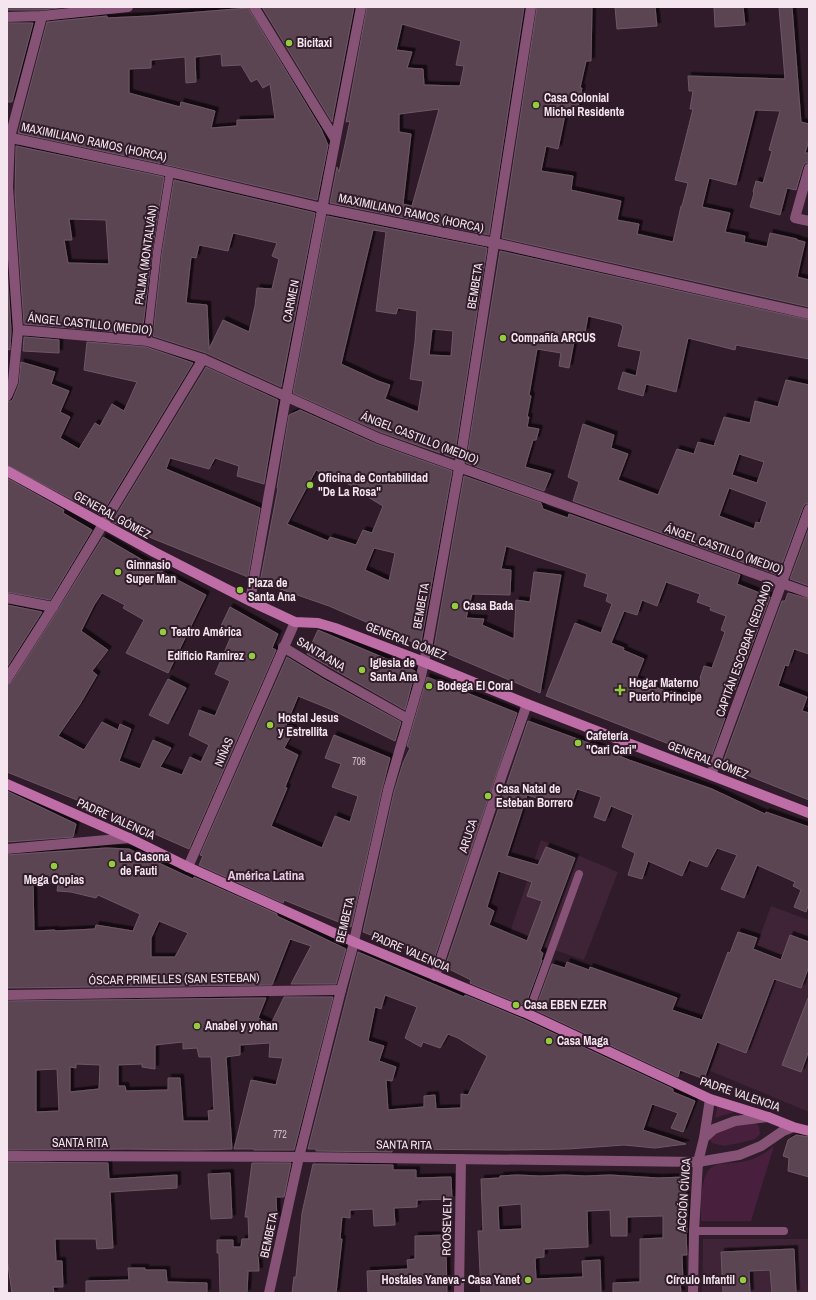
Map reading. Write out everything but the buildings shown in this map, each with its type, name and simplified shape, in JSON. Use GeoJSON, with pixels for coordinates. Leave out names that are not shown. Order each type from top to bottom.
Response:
{"type":"FeatureCollection","features":[{"type":"Feature","properties":{"kind":"main road","name":"GENERAL GÓMEZ"},"geometry":{"type":"LineString","coordinates":[[7,471],[102,525],[250,601],[295,622],[318,623],[335,628],[809,813]]}},
{"type":"Feature","properties":{"kind":"main road","name":"PADRE VALENCIA"},"geometry":{"type":"LineString","coordinates":[[7,784],[130,838],[188,867],[354,942],[528,1014],[710,1099],[809,1131]]}},
{"type":"Feature","properties":{"kind":"street"},"geometry":{"type":"LineString","coordinates":[[7,17],[42,16],[128,7]]}},
{"type":"Feature","properties":{"kind":"street"},"geometry":{"type":"LineString","coordinates":[[254,7],[335,139]]}},
{"type":"Feature","properties":{"kind":"street","name":"CARMEN"},"geometry":{"type":"LineString","coordinates":[[250,601],[286,397],[361,7]]}},
{"type":"Feature","properties":{"kind":"street","name":"BEMBETA"},"geometry":{"type":"LineString","coordinates":[[269,1293],[299,1157],[354,942],[388,790],[424,662],[460,468],[531,7]]}},
{"type":"Feature","properties":{"kind":"street"},"geometry":{"type":"LineString","coordinates":[[7,396],[13,382],[18,330],[8,187],[8,137],[42,16]]}},
{"type":"Feature","properties":{"kind":"street","name":"MAXIMILIANO RAMOS (HORCA)"},"geometry":{"type":"LineString","coordinates":[[8,137],[170,172],[322,208],[494,243],[809,314]]}},
{"type":"Feature","properties":{"kind":"street"},"geometry":{"type":"LineString","coordinates":[[809,168],[795,218],[809,221]]}},
{"type":"Feature","properties":{"kind":"street","name":"ÁNGEL CASTILLO (MEDIO)"},"geometry":{"type":"LineString","coordinates":[[18,330],[147,341],[203,359],[378,438],[809,593]]}},
{"type":"Feature","properties":{"kind":"street"},"geometry":{"type":"LineString","coordinates":[[7,679],[53,607],[203,359]]}},
{"type":"Feature","properties":{"kind":"street","name":"CAPITÁN ESCOBAR (SEDANO)"},"geometry":{"type":"LineString","coordinates":[[711,776],[809,509]]}},
{"type":"Feature","properties":{"kind":"street"},"geometry":{"type":"LineString","coordinates":[[7,598],[53,607]]}},
{"type":"Feature","properties":{"kind":"street"},"geometry":{"type":"LineString","coordinates":[[283,647],[295,622]]}},
{"type":"Feature","properties":{"kind":"street","name":"SANTA ANA"},"geometry":{"type":"LineString","coordinates":[[283,647],[408,719]]}},
{"type":"Feature","properties":{"kind":"street","name":"NIÑAS"},"geometry":{"type":"LineString","coordinates":[[188,867],[283,647]]}},
{"type":"Feature","properties":{"kind":"street","name":"ARUCA"},"geometry":{"type":"LineString","coordinates":[[435,976],[527,704]]}},
{"type":"Feature","properties":{"kind":"street"},"geometry":{"type":"LineString","coordinates":[[7,849],[130,838]]}},
{"type":"Feature","properties":{"kind":"street","name":"ÓSCAR PRIMELLES (SAN ESTEBAN)"},"geometry":{"type":"LineString","coordinates":[[7,995],[341,990]]}},
{"type":"Feature","properties":{"kind":"street","name":"ACCIÓN CÍVICA"},"geometry":{"type":"LineString","coordinates":[[693,1293],[694,1231],[698,1162],[704,1138],[710,1099]]}},
{"type":"Feature","properties":{"kind":"street"},"geometry":{"type":"LineString","coordinates":[[704,1138],[714,1129],[735,1121],[768,1117]]}},
{"type":"Feature","properties":{"kind":"street","name":"SANTA RITA"},"geometry":{"type":"LineString","coordinates":[[7,1156],[299,1157],[698,1162],[739,1155],[761,1146],[782,1131],[793,1127]]}},
{"type":"Feature","properties":{"kind":"street","name":"ROOSEVELT"},"geometry":{"type":"LineString","coordinates":[[459,1293],[461,1159]]}},
{"type":"Feature","properties":{"kind":"lane","name":"PALMA (MONTALVÁN)"},"geometry":{"type":"LineString","coordinates":[[147,341],[157,252],[170,172]]}},
{"type":"Feature","properties":{"kind":"lane"},"geometry":{"type":"LineString","coordinates":[[528,1014],[579,874]]}},
{"type":"Feature","properties":{"kind":"lane"},"geometry":{"type":"LineString","coordinates":[[694,1231],[784,1231]]}},
{"type":"Feature","properties":{"kind":"shaded area"},"geometry":{"type":"Polygon","coordinates":[[[541,840],[618,872],[584,960],[509,935],[541,840]]]}},
{"type":"Feature","properties":{"kind":"shaded area"},"geometry":{"type":"Polygon","coordinates":[[[771,906],[809,920],[809,1112],[710,1071],[771,906]]]}},
{"type":"Feature","properties":{"kind":"shaded area"},"geometry":{"type":"Polygon","coordinates":[[[718,1103],[738,1111],[715,1118],[718,1103]]]}},
{"type":"Feature","properties":{"kind":"shaded area"},"geometry":{"type":"Polygon","coordinates":[[[753,1122],[759,1126],[760,1134],[755,1139],[724,1146],[712,1143],[709,1138],[716,1129],[753,1122]]]}},
{"type":"Feature","properties":{"kind":"shaded area"},"geometry":{"type":"Polygon","coordinates":[[[774,1146],[751,1221],[701,1221],[702,1188],[708,1170],[717,1165],[746,1161],[762,1154],[774,1146]]]}},
{"type":"Feature","properties":{"kind":"shaded area"},"geometry":{"type":"Polygon","coordinates":[[[703,1239],[809,1239],[809,1293],[702,1293],[703,1239]]]}},
{"type":"Feature","properties":{"kind":"place","name":"Bicitaxi"},"geometry":{"type":"Point","coordinates":[289,43]}},
{"type":"Feature","properties":{"kind":"place","name":"Casa Colonial Michel Residente"},"geometry":{"type":"Point","coordinates":[536,105]}},
{"type":"Feature","properties":{"kind":"place","name":"Compañía ARCUS"},"geometry":{"type":"Point","coordinates":[503,338]}},
{"type":"Feature","properties":{"kind":"place","name":"Oficina de Contabilidad \"De La Rosa\""},"geometry":{"type":"Point","coordinates":[310,485]}},
{"type":"Feature","properties":{"kind":"place","name":"Gimnasio Super Man"},"geometry":{"type":"Point","coordinates":[118,572]}},
{"type":"Feature","properties":{"kind":"place","name":"Plaza de Santa Ana"},"geometry":{"type":"Point","coordinates":[240,590]}},
{"type":"Feature","properties":{"kind":"place","name":"Casa Bada"},"geometry":{"type":"Point","coordinates":[455,606]}},
{"type":"Feature","properties":{"kind":"place","name":"Teatro América"},"geometry":{"type":"Point","coordinates":[163,632]}},
{"type":"Feature","properties":{"kind":"place","name":"Edificio Ramirez"},"geometry":{"type":"Point","coordinates":[252,656]}},
{"type":"Feature","properties":{"kind":"place","name":"Iglesia de Santa Ana"},"geometry":{"type":"Point","coordinates":[362,670]}},
{"type":"Feature","properties":{"kind":"place","name":"Bodega El Coral"},"geometry":{"type":"Point","coordinates":[429,686]}},
{"type":"Feature","properties":{"kind":"place","name":"Hogar Materno Puerto Principe"},"geometry":{"type":"Point","coordinates":[620,690]}},
{"type":"Feature","properties":{"kind":"place","name":"Hostal Jesus y Estrellita"},"geometry":{"type":"Point","coordinates":[270,725]}},
{"type":"Feature","properties":{"kind":"place","name":"Cafetería \"Cari Cari\""},"geometry":{"type":"Point","coordinates":[578,743]}},
{"type":"Feature","properties":{"kind":"place","name":"Casa Natal de Esteban Borrero"},"geometry":{"type":"Point","coordinates":[488,796]}},
{"type":"Feature","properties":{"kind":"place","name":"La Casona de Fauti"},"geometry":{"type":"Point","coordinates":[112,864]}},
{"type":"Feature","properties":{"kind":"place","name":"Mega Copias"},"geometry":{"type":"Point","coordinates":[54,866]}},
{"type":"Feature","properties":{"kind":"place","name":"Casa EBEN EZER"},"geometry":{"type":"Point","coordinates":[516,1005]}},
{"type":"Feature","properties":{"kind":"place","name":"Anabel y yohan"},"geometry":{"type":"Point","coordinates":[197,1026]}},
{"type":"Feature","properties":{"kind":"place","name":"Casa Maga"},"geometry":{"type":"Point","coordinates":[549,1041]}},
{"type":"Feature","properties":{"kind":"place","name":"Hostales Yaneva - Casa Yanet"},"geometry":{"type":"Point","coordinates":[528,1280]}},
{"type":"Feature","properties":{"kind":"place","name":"Círculo Infantil"},"geometry":{"type":"Point","coordinates":[743,1280]}},
{"type":"Feature","properties":{"kind":"district","name":"América Latina"},"geometry":{"type":"Point","coordinates":[266,875]}}]}
